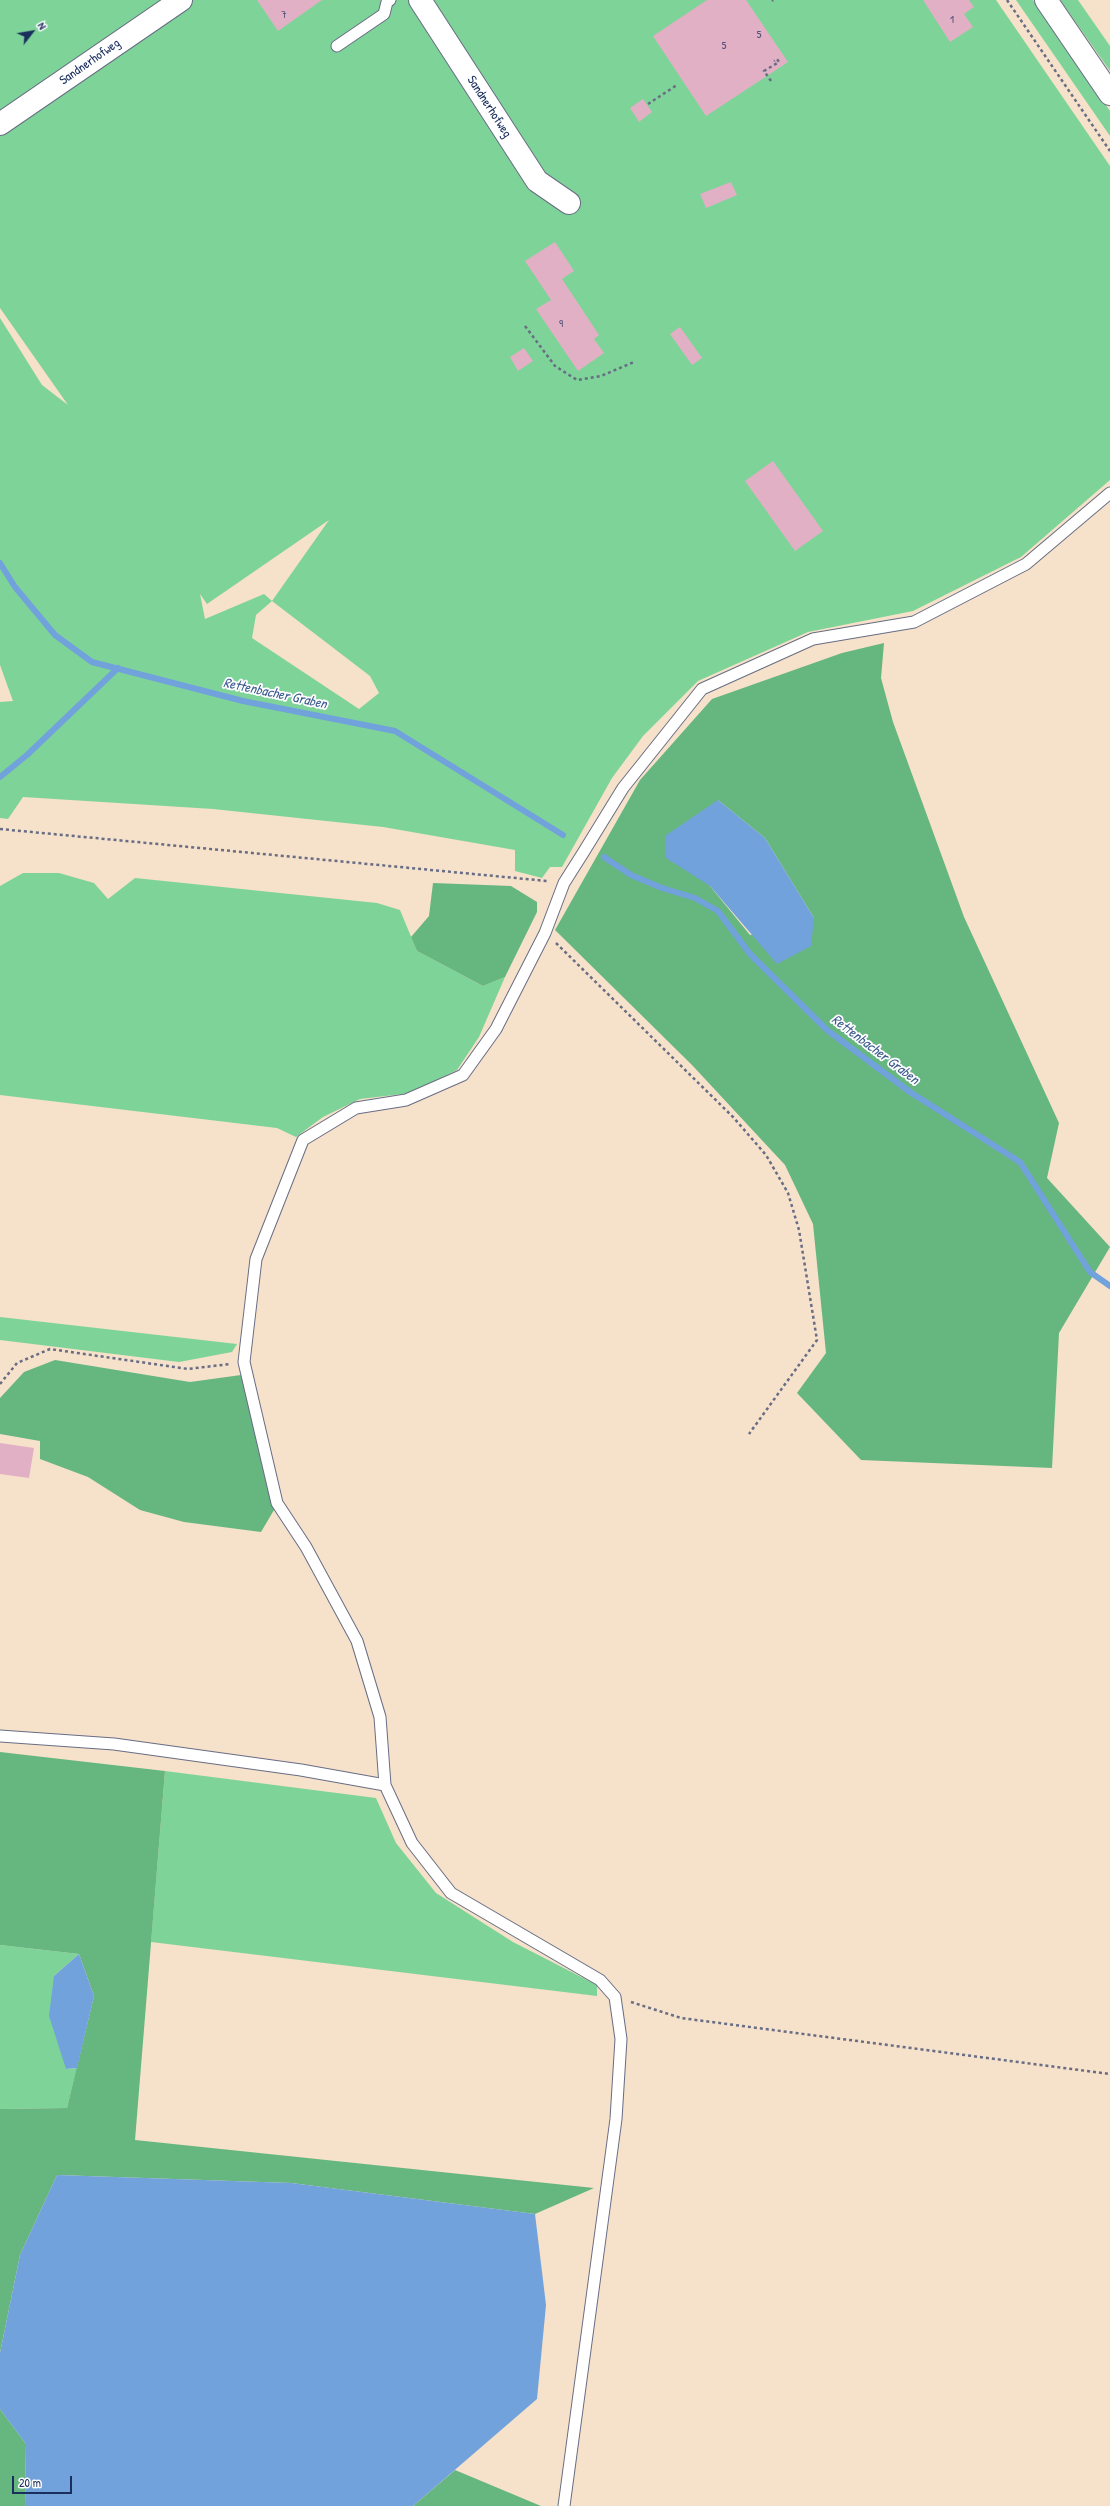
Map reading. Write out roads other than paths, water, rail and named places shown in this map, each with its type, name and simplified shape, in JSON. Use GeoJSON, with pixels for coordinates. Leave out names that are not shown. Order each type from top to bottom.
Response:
{"type":"FeatureCollection","features":[{"type":"Feature","properties":{"kind":"street","name":"Sandnerhofweg"},"geometry":{"type":"LineString","coordinates":[[0,124],[181,0]]}},
{"type":"Feature","properties":{"kind":"street","name":"Sandnerhofweg"},"geometry":{"type":"LineString","coordinates":[[420,0],[537,181],[569,202]]}},
{"type":"Feature","properties":{"kind":"street"},"geometry":{"type":"LineString","coordinates":[[1046,0],[1110,94]]}},
{"type":"Feature","properties":{"kind":"lane"},"geometry":{"type":"LineString","coordinates":[[338,46],[384,14],[387,2],[390,0]]}},
{"type":"Feature","properties":{"kind":"lane"},"geometry":{"type":"LineString","coordinates":[[564,2506],[616,2119],[621,2039],[615,1997],[600,1980],[451,1893],[412,1844],[385,1785],[380,1717],[357,1641],[306,1546],[277,1503],[244,1362],[256,1259],[303,1140],[356,1108],[406,1100],[463,1075],[496,1029],[545,933],[564,883],[623,788],[702,689],[813,639],[914,622],[1026,564],[1110,493]]}},
{"type":"Feature","properties":{"kind":"lane"},"geometry":{"type":"LineString","coordinates":[[0,1736],[114,1744],[301,1770],[385,1785]]}},
{"type":"Feature","properties":{"kind":"water"},"geometry":{"type":"Polygon","coordinates":[[[718,800],[765,838],[814,918],[811,946],[777,964],[710,886],[666,858],[665,836],[718,800]]]}},
{"type":"Feature","properties":{"kind":"water"},"geometry":{"type":"Polygon","coordinates":[[[79,1954],[94,1996],[77,2068],[66,2069],[49,2016],[54,1976],[79,1954]]]}},
{"type":"Feature","properties":{"kind":"water"},"geometry":{"type":"Polygon","coordinates":[[[57,2175],[291,2183],[535,2214],[546,2305],[537,2399],[413,2506],[25,2506],[26,2444],[0,2409],[0,2353],[20,2255],[57,2175]]]}},
{"type":"Feature","properties":{"kind":"waterway","name":"Rettenbacher Graben"},"geometry":{"type":"LineString","coordinates":[[0,563],[15,587],[55,635],[92,662],[243,701],[395,731],[563,835]]}},
{"type":"Feature","properties":{"kind":"waterway"},"geometry":{"type":"LineString","coordinates":[[0,777],[27,755],[118,668]]}},
{"type":"Feature","properties":{"kind":"waterway","name":"Rettenbacher Graben"},"geometry":{"type":"LineString","coordinates":[[604,857],[631,875],[662,888],[695,898],[718,911],[750,954],[827,1030],[910,1092],[1020,1162],[1090,1272],[1110,1286]]}}]}
